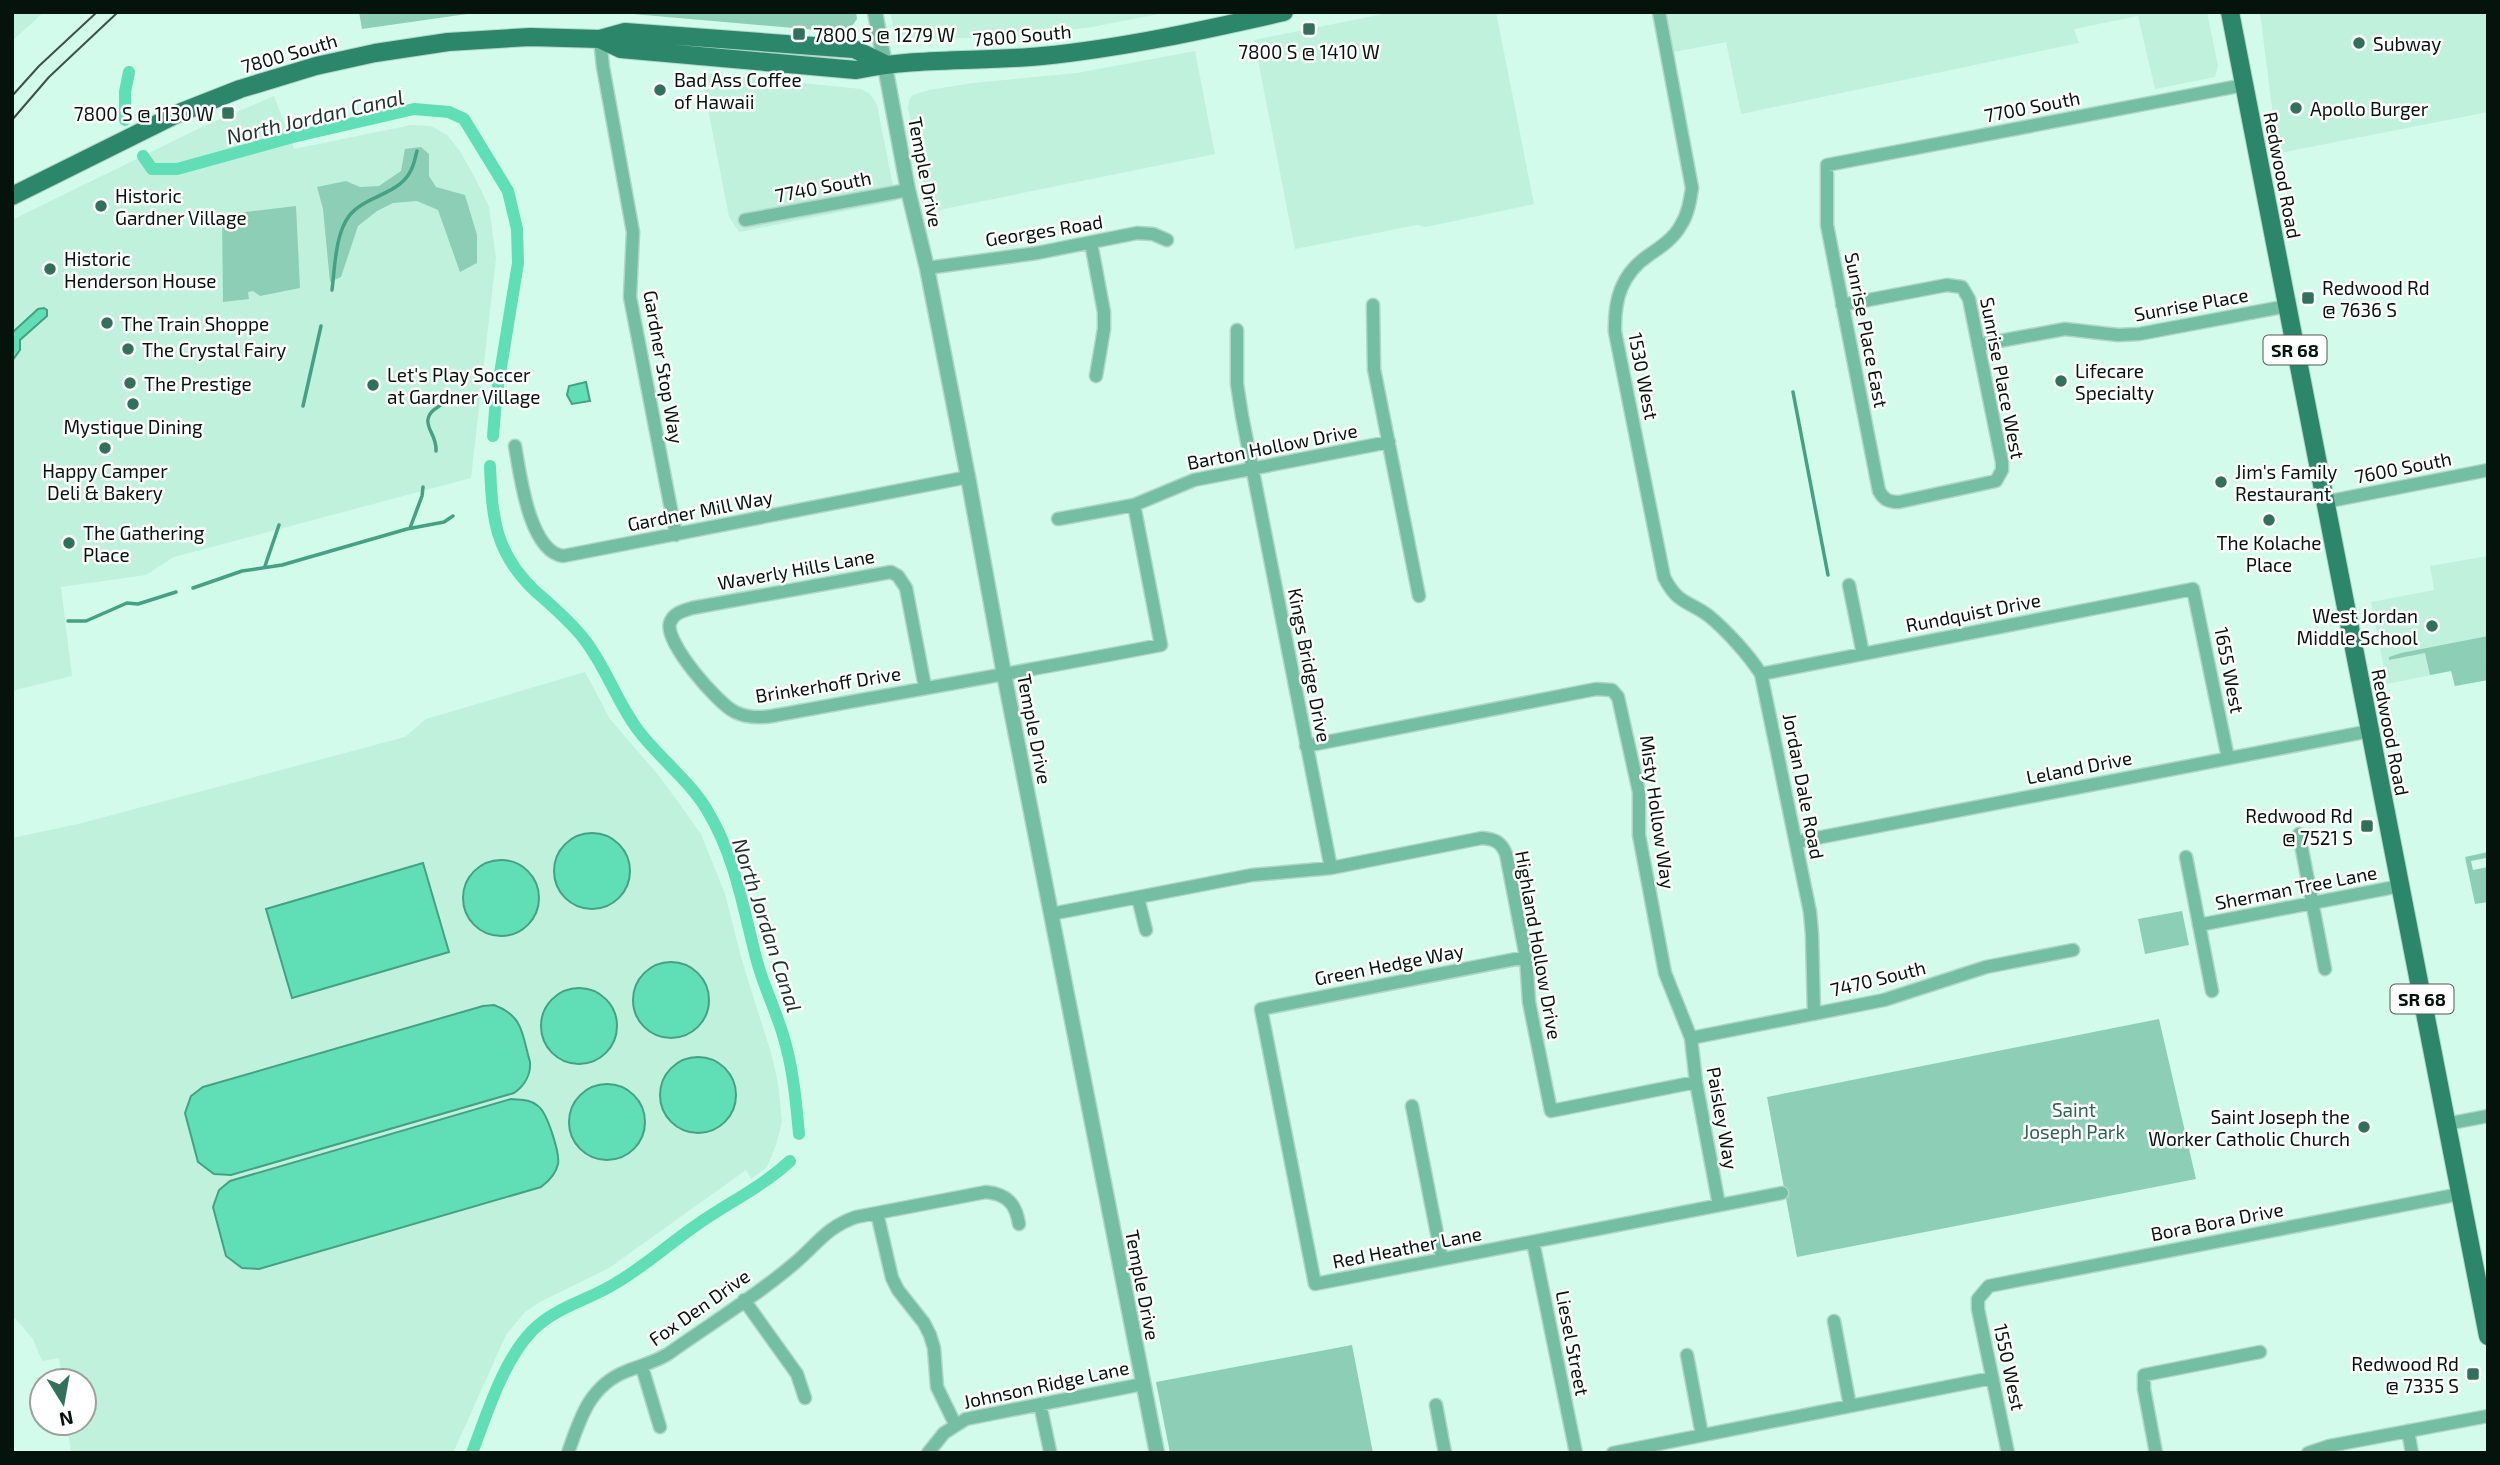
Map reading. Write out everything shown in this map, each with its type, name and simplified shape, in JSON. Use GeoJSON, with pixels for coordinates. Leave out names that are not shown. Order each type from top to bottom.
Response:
{"type":"FeatureCollection","features":[{"type":"Feature","properties":{"kind":"main road","name":"7800 South"},"geometry":{"type":"LineString","coordinates":[[12,196],[179,113],[240,89],[316,65],[398,48],[460,40],[530,37],[600,39],[625,32],[854,49],[885,64],[1041,56],[1084,51],[1245,17],[1284,12]]}},
{"type":"Feature","properties":{"kind":"main road","name":"Redwood Road"},"geometry":{"type":"LineString","coordinates":[[2230,12],[2488,1336]]}},
{"type":"Feature","properties":{"kind":"street","name":"Temple Drive"},"geometry":{"type":"LineString","coordinates":[[874,12],[908,190],[927,268],[1157,1453]]}},
{"type":"Feature","properties":{"kind":"street","name":"1530 West"},"geometry":{"type":"LineString","coordinates":[[1659,12],[1692,188],[1689,208],[1681,227],[1666,243],[1631,270],[1620,286],[1615,311],[1615,332],[1661,564],[1669,588],[1682,602]]}},
{"type":"Feature","properties":{"kind":"street","name":"Gardner Stop Way"},"geometry":{"type":"LineString","coordinates":[[600,39],[633,232],[631,297],[676,535]]}},
{"type":"Feature","properties":{"kind":"street","name":"7700 South"},"geometry":{"type":"LineString","coordinates":[[1827,165],[2244,85]]}},
{"type":"Feature","properties":{"kind":"street","name":"Sunrise Place East"},"geometry":{"type":"LineString","coordinates":[[1827,165],[1827,225],[1879,491],[1885,499],[1899,502],[1989,484],[2000,477]]}},
{"type":"Feature","properties":{"kind":"street","name":"7740 South"},"geometry":{"type":"LineString","coordinates":[[745,220],[908,190]]}},
{"type":"Feature","properties":{"kind":"street","name":"Georges Road"},"geometry":{"type":"LineString","coordinates":[[927,268],[1037,253],[1146,233],[1167,240]]}},
{"type":"Feature","properties":{"kind":"street"},"geometry":{"type":"LineString","coordinates":[[1091,243],[1104,312],[1104,329],[1096,376]]}},
{"type":"Feature","properties":{"kind":"street","name":"Sunrise Place West"},"geometry":{"type":"LineString","coordinates":[[1842,305],[1947,285],[1962,287],[1969,299],[2002,463],[2000,477]]}},
{"type":"Feature","properties":{"kind":"street"},"geometry":{"type":"LineString","coordinates":[[1373,305],[1374,369],[1419,596]]}},
{"type":"Feature","properties":{"kind":"street","name":"Sunrise Place"},"geometry":{"type":"LineString","coordinates":[[1978,345],[2065,329],[2118,335],[2139,334],[2287,306]]}},
{"type":"Feature","properties":{"kind":"street","name":"Kings Bridge Drive"},"geometry":{"type":"LineString","coordinates":[[1237,330],[1237,384],[1252,470],[1331,867]]}},
{"type":"Feature","properties":{"kind":"street","name":"Barton Hollow Drive"},"geometry":{"type":"LineString","coordinates":[[1058,519],[1134,505],[1194,480],[1389,442]]}},
{"type":"Feature","properties":{"kind":"street","name":"Gardner Mill Way"},"geometry":{"type":"LineString","coordinates":[[515,446],[527,504],[544,545],[552,552],[570,555],[968,477]]}},
{"type":"Feature","properties":{"kind":"street","name":"7600 South"},"geometry":{"type":"LineString","coordinates":[[2325,502],[2488,470]]}},
{"type":"Feature","properties":{"kind":"street"},"geometry":{"type":"LineString","coordinates":[[1004,674],[1161,645],[1134,505]]}},
{"type":"Feature","properties":{"kind":"street","name":"Waverly Hills Lane"},"geometry":{"type":"LineString","coordinates":[[672,619],[677,613],[692,608],[891,572],[898,576],[906,588],[925,687]]}},
{"type":"Feature","properties":{"kind":"street"},"geometry":{"type":"LineString","coordinates":[[1849,585],[1863,654]]}},
{"type":"Feature","properties":{"kind":"street","name":"Rundquist Drive"},"geometry":{"type":"LineString","coordinates":[[1761,674],[2193,589]]}},
{"type":"Feature","properties":{"kind":"street","name":"1655 West"},"geometry":{"type":"LineString","coordinates":[[2193,589],[2228,758]]}},
{"type":"Feature","properties":{"kind":"street","name":"Jordan Dale Road"},"geometry":{"type":"LineString","coordinates":[[1682,602],[1711,618],[1755,664],[1761,674],[1812,934],[1814,1014]]}},
{"type":"Feature","properties":{"kind":"street","name":"Brinkerhoff Drive"},"geometry":{"type":"LineString","coordinates":[[672,619],[670,630],[674,643],[711,694],[740,715],[755,718],[1004,674]]}},
{"type":"Feature","properties":{"kind":"street","name":"Misty Hollow Way"},"geometry":{"type":"LineString","coordinates":[[1306,746],[1596,689],[1612,690],[1622,708],[1639,792],[1639,835],[1665,973],[1691,1038]]}},
{"type":"Feature","properties":{"kind":"street","name":"Leland Drive"},"geometry":{"type":"LineString","coordinates":[[1796,842],[2370,731]]}},
{"type":"Feature","properties":{"kind":"street"},"geometry":{"type":"LineString","coordinates":[[2299,834],[2325,969]]}},
{"type":"Feature","properties":{"kind":"street","name":"Highland Hollow Drive"},"geometry":{"type":"LineString","coordinates":[[1051,914],[1252,875],[1331,867],[1482,838],[1498,842],[1506,854],[1525,957],[1529,1002],[1551,1111],[1696,1082]]}},
{"type":"Feature","properties":{"kind":"street"},"geometry":{"type":"LineString","coordinates":[[2186,857],[2211,992]]}},
{"type":"Feature","properties":{"kind":"street","name":"Sherman Tree Lane"},"geometry":{"type":"LineString","coordinates":[[2199,926],[2400,886]]}},
{"type":"Feature","properties":{"kind":"street"},"geometry":{"type":"LineString","coordinates":[[1138,898],[1146,930]]}},
{"type":"Feature","properties":{"kind":"street","name":"7470 South"},"geometry":{"type":"LineString","coordinates":[[1691,1038],[1903,995],[1986,967],[2073,950]]}},
{"type":"Feature","properties":{"kind":"street","name":"Green Hedge Way"},"geometry":{"type":"LineString","coordinates":[[1261,1009],[1525,957]]}},
{"type":"Feature","properties":{"kind":"street","name":"Red Heather Lane"},"geometry":{"type":"LineString","coordinates":[[1261,1009],[1315,1284],[1782,1193]]}},
{"type":"Feature","properties":{"kind":"street","name":"Paisley Way"},"geometry":{"type":"LineString","coordinates":[[1691,1038],[1696,1082],[1719,1205]]}},
{"type":"Feature","properties":{"kind":"street"},"geometry":{"type":"LineString","coordinates":[[1412,1106],[1442,1259]]}},
{"type":"Feature","properties":{"kind":"street"},"geometry":{"type":"LineString","coordinates":[[2446,1124],[2488,1116]]}},
{"type":"Feature","properties":{"kind":"street","name":"Fox Den Drive"},"geometry":{"type":"LineString","coordinates":[[568,1453],[583,1410],[596,1392],[615,1377],[668,1354],[796,1262],[831,1228],[856,1217],[986,1192],[1000,1194],[1010,1200],[1017,1212],[1019,1224]]}},
{"type":"Feature","properties":{"kind":"street","name":"Bora Bora Drive"},"geometry":{"type":"LineString","coordinates":[[1983,1291],[1996,1284],[2460,1194]]}},
{"type":"Feature","properties":{"kind":"street"},"geometry":{"type":"LineString","coordinates":[[877,1213],[892,1278],[930,1335],[934,1348],[937,1387],[955,1424]]}},
{"type":"Feature","properties":{"kind":"street","name":"Liesel Street"},"geometry":{"type":"LineString","coordinates":[[1533,1242],[1576,1453]]}},
{"type":"Feature","properties":{"kind":"street","name":"1550 West"},"geometry":{"type":"LineString","coordinates":[[1983,1291],[1978,1298],[1978,1309],[2008,1453]]}},
{"type":"Feature","properties":{"kind":"street"},"geometry":{"type":"LineString","coordinates":[[744,1300],[797,1374],[805,1398]]}},
{"type":"Feature","properties":{"kind":"street"},"geometry":{"type":"LineString","coordinates":[[1834,1321],[1850,1406]]}},
{"type":"Feature","properties":{"kind":"street"},"geometry":{"type":"LineString","coordinates":[[2156,1453],[2144,1389],[2144,1375],[2260,1352]]}},
{"type":"Feature","properties":{"kind":"street"},"geometry":{"type":"LineString","coordinates":[[1687,1355],[1702,1435]]}},
{"type":"Feature","properties":{"kind":"street"},"geometry":{"type":"LineString","coordinates":[[642,1367],[660,1427]]}},
{"type":"Feature","properties":{"kind":"street"},"geometry":{"type":"LineString","coordinates":[[1613,1453],[1992,1378]]}},
{"type":"Feature","properties":{"kind":"street","name":"Johnson Ridge Lane"},"geometry":{"type":"LineString","coordinates":[[929,1453],[944,1433],[955,1424],[982,1414],[1143,1384]]}},
{"type":"Feature","properties":{"kind":"street"},"geometry":{"type":"LineString","coordinates":[[1040,1404],[1050,1451]]}},
{"type":"Feature","properties":{"kind":"street"},"geometry":{"type":"LineString","coordinates":[[1436,1405],[1445,1453]]}},
{"type":"Feature","properties":{"kind":"street"},"geometry":{"type":"LineString","coordinates":[[2308,1453],[2329,1446],[2488,1416]]}},
{"type":"Feature","properties":{"kind":"street"},"geometry":{"type":"LineString","coordinates":[[2408,1431],[2412,1453]]}},
{"type":"Feature","properties":{"kind":"shaded area"},"geometry":{"type":"Polygon","coordinates":[[[12,12],[44,12],[12,41],[12,12]]]}},
{"type":"Feature","properties":{"kind":"shaded area"},"geometry":{"type":"Polygon","coordinates":[[[890,12],[1169,12],[1092,27],[1015,37],[921,39],[898,33],[893,26],[890,12]]]}},
{"type":"Feature","properties":{"kind":"shaded area"},"geometry":{"type":"Polygon","coordinates":[[[1393,12],[1496,12],[1534,204],[1426,227],[1417,225],[1295,249],[1254,40],[1393,12]]]}},
{"type":"Feature","properties":{"kind":"shaded area"},"geometry":{"type":"Polygon","coordinates":[[[1666,12],[2207,12],[2218,66],[2215,77],[2155,89],[2138,16],[2074,29],[2079,43],[1741,114],[1726,42],[1674,52],[1666,12]]]}},
{"type":"Feature","properties":{"kind":"shaded area"},"geometry":{"type":"Polygon","coordinates":[[[2260,12],[2488,12],[2488,112],[2280,153],[2260,12]]]}},
{"type":"Feature","properties":{"kind":"shaded area"},"geometry":{"type":"Polygon","coordinates":[[[1195,51],[1215,154],[929,212],[908,108],[913,95],[973,83],[1077,73],[1195,51]]]}},
{"type":"Feature","properties":{"kind":"shaded area"},"geometry":{"type":"Polygon","coordinates":[[[701,73],[861,89],[870,94],[877,105],[896,201],[739,232],[729,217],[701,73]]]}},
{"type":"Feature","properties":{"kind":"shaded area"},"geometry":{"type":"Polygon","coordinates":[[[274,96],[294,149],[411,125],[431,126],[447,135],[460,151],[477,182],[489,207],[496,258],[471,478],[174,557],[146,575],[61,587],[72,676],[12,691],[12,220],[208,124],[274,96]]]}},
{"type":"Feature","properties":{"kind":"shaded area"},"geometry":{"type":"Polygon","coordinates":[[[38,309],[47,310],[47,316],[20,340],[20,350],[12,361],[13,332],[38,309]]]}},
{"type":"Feature","properties":{"kind":"shaded area"},"geometry":{"type":"Polygon","coordinates":[[[586,382],[590,401],[572,404],[567,395],[569,386],[586,382]]]}},
{"type":"Feature","properties":{"kind":"shaded area","name":"West Jordan Middle School"},"geometry":{"type":"Polygon","coordinates":[[[2488,556],[2488,680],[2455,686],[2451,671],[2387,684],[2371,602],[2434,590],[2430,566],[2488,556]]]}},
{"type":"Feature","properties":{"kind":"shaded area"},"geometry":{"type":"Polygon","coordinates":[[[585,672],[610,719],[660,777],[701,834],[725,894],[778,1083],[782,1122],[767,1167],[751,1179],[746,1170],[609,1268],[525,1312],[506,1335],[453,1453],[71,1453],[69,1437],[98,1437],[98,1367],[60,1367],[59,1358],[42,1361],[33,1339],[12,1315],[12,838],[78,824],[405,737],[426,719],[585,672]]]}},
{"type":"Feature","properties":{"kind":"shaded area"},"geometry":{"type":"Polygon","coordinates":[[[592,833],[607,836],[619,844],[627,856],[630,871],[627,886],[619,898],[607,906],[592,909],[577,906],[565,898],[557,886],[554,871],[557,856],[565,844],[577,836],[592,833]]]}},
{"type":"Feature","properties":{"kind":"shaded area"},"geometry":{"type":"Polygon","coordinates":[[[501,860],[516,863],[528,871],[536,883],[539,898],[536,913],[528,925],[516,933],[501,936],[486,933],[474,925],[466,913],[463,898],[466,883],[474,871],[486,863],[501,860]]]}},
{"type":"Feature","properties":{"kind":"shaded area"},"geometry":{"type":"Polygon","coordinates":[[[423,863],[449,952],[292,998],[266,909],[423,863]]]}},
{"type":"Feature","properties":{"kind":"shaded area"},"geometry":{"type":"Polygon","coordinates":[[[671,962],[686,965],[698,973],[706,985],[709,1000],[706,1015],[698,1027],[686,1035],[671,1038],[656,1035],[644,1027],[636,1015],[633,1000],[636,985],[644,973],[656,965],[671,962]]]}},
{"type":"Feature","properties":{"kind":"shaded area"},"geometry":{"type":"Polygon","coordinates":[[[579,988],[594,991],[606,999],[614,1011],[617,1026],[614,1041],[606,1053],[594,1061],[579,1064],[564,1061],[552,1053],[544,1041],[541,1026],[544,1011],[552,999],[564,991],[579,988]]]}},
{"type":"Feature","properties":{"kind":"shaded area"},"geometry":{"type":"Polygon","coordinates":[[[494,1005],[516,1021],[523,1035],[530,1062],[526,1080],[514,1093],[231,1175],[214,1174],[198,1162],[185,1113],[191,1096],[203,1087],[494,1005]]]}},
{"type":"Feature","properties":{"kind":"shaded area"},"geometry":{"type":"Polygon","coordinates":[[[698,1057],[713,1060],[725,1068],[733,1080],[736,1095],[733,1110],[725,1122],[713,1130],[698,1133],[683,1130],[671,1122],[663,1110],[660,1095],[663,1080],[671,1068],[683,1060],[698,1057]]]}},
{"type":"Feature","properties":{"kind":"shaded area"},"geometry":{"type":"Polygon","coordinates":[[[607,1084],[622,1087],[634,1095],[642,1107],[645,1122],[642,1137],[634,1149],[622,1157],[607,1160],[592,1157],[580,1149],[572,1137],[569,1122],[572,1107],[580,1095],[592,1087],[607,1084]]]}},
{"type":"Feature","properties":{"kind":"shaded area"},"geometry":{"type":"Polygon","coordinates":[[[511,1099],[529,1101],[538,1106],[552,1133],[558,1164],[552,1177],[541,1187],[259,1269],[242,1268],[226,1256],[213,1207],[219,1190],[230,1181],[511,1099]]]}},
{"type":"Feature","properties":{"kind":"green space"},"geometry":{"type":"Polygon","coordinates":[[[359,12],[502,12],[467,14],[362,29],[359,12]]]}},
{"type":"Feature","properties":{"kind":"green space"},"geometry":{"type":"Polygon","coordinates":[[[610,12],[856,12],[857,19],[849,30],[840,32],[610,12]]]}},
{"type":"Feature","properties":{"kind":"green space"},"geometry":{"type":"Polygon","coordinates":[[[421,147],[429,154],[429,176],[436,187],[465,195],[477,235],[477,263],[460,272],[438,210],[417,201],[393,203],[377,211],[358,226],[341,277],[330,282],[323,209],[317,187],[346,181],[360,187],[379,186],[401,171],[405,149],[421,147]]]}},
{"type":"Feature","properties":{"kind":"green space"},"geometry":{"type":"Polygon","coordinates":[[[296,206],[300,288],[260,296],[253,291],[248,292],[249,299],[223,302],[222,215],[296,206]]]}},
{"type":"Feature","properties":{"kind":"green space"},"geometry":{"type":"Polygon","coordinates":[[[2488,636],[2488,680],[2455,686],[2451,671],[2430,675],[2425,653],[2389,660],[2389,657],[2401,653],[2488,636]]]}},
{"type":"Feature","properties":{"kind":"green space"},"geometry":{"type":"Polygon","coordinates":[[[2488,852],[2488,866],[2486,858],[2471,861],[2473,870],[2488,867],[2488,902],[2475,904],[2465,857],[2488,852]]]}},
{"type":"Feature","properties":{"kind":"green space"},"geometry":{"type":"Polygon","coordinates":[[[2182,911],[2189,945],[2145,954],[2138,919],[2182,911]]]}},
{"type":"Feature","properties":{"kind":"green space","name":"Saint Joseph Park"},"geometry":{"type":"Polygon","coordinates":[[[2159,1019],[2196,1179],[1797,1257],[1767,1097],[2159,1019]]]}},
{"type":"Feature","properties":{"kind":"green space"},"geometry":{"type":"Polygon","coordinates":[[[1352,1345],[1373,1453],[1170,1453],[1156,1382],[1352,1345]]]}},
{"type":"Feature","properties":{"kind":"waterway","name":"North Jordan Canal"},"geometry":{"type":"LineString","coordinates":[[125,120],[125,92],[129,72]]}},
{"type":"Feature","properties":{"kind":"waterway","name":"North Jordan Canal"},"geometry":{"type":"LineString","coordinates":[[143,156],[152,169],[177,169],[293,137],[414,109],[449,112],[464,119],[508,191],[517,229],[518,263],[496,398],[493,436]]}},
{"type":"Feature","properties":{"kind":"waterway"},"geometry":{"type":"LineString","coordinates":[[332,290],[338,242],[344,224],[355,209],[405,180],[417,151]]}},
{"type":"Feature","properties":{"kind":"waterway"},"geometry":{"type":"LineString","coordinates":[[303,406],[321,326]]}},
{"type":"Feature","properties":{"kind":"waterway"},"geometry":{"type":"LineString","coordinates":[[1793,392],[1828,575]]}},
{"type":"Feature","properties":{"kind":"waterway"},"geometry":{"type":"LineString","coordinates":[[436,451],[428,419],[449,395]]}},
{"type":"Feature","properties":{"kind":"waterway","name":"North Jordan Canal"},"geometry":{"type":"LineString","coordinates":[[490,466],[492,502],[498,534],[511,563],[584,639],[638,730],[700,799],[726,848],[758,965],[786,1047],[794,1084],[799,1134]]}},
{"type":"Feature","properties":{"kind":"waterway"},"geometry":{"type":"LineString","coordinates":[[410,528],[423,487]]}},
{"type":"Feature","properties":{"kind":"waterway"},"geometry":{"type":"LineString","coordinates":[[193,588],[242,571],[282,565],[407,529],[444,522],[453,516]]}},
{"type":"Feature","properties":{"kind":"waterway"},"geometry":{"type":"LineString","coordinates":[[265,566],[279,525]]}},
{"type":"Feature","properties":{"kind":"waterway"},"geometry":{"type":"LineString","coordinates":[[68,621],[86,621],[127,603],[138,604],[176,592]]}},
{"type":"Feature","properties":{"kind":"waterway","name":"North Jordan Canal"},"geometry":{"type":"LineString","coordinates":[[472,1453],[504,1372],[522,1342],[533,1330],[552,1315],[627,1276],[790,1161]]}},
{"type":"Feature","properties":{"kind":"tram line"},"geometry":{"type":"LineString","coordinates":[[12,96],[39,66],[97,12]]}},
{"type":"Feature","properties":{"kind":"tram line"},"geometry":{"type":"LineString","coordinates":[[12,120],[49,77],[118,12]]}},
{"type":"Feature","properties":{"kind":"place","name":"7800 S @ 1410 W"},"geometry":{"type":"Point","coordinates":[1309,29]}},
{"type":"Feature","properties":{"kind":"place","name":"7800 S @ 1279 W"},"geometry":{"type":"Point","coordinates":[799,34]}},
{"type":"Feature","properties":{"kind":"place","name":"Subway"},"geometry":{"type":"Point","coordinates":[2359,43]}},
{"type":"Feature","properties":{"kind":"place","name":"Bad Ass Coffee of Hawaii"},"geometry":{"type":"Point","coordinates":[660,90]}},
{"type":"Feature","properties":{"kind":"place","name":"Apollo Burger"},"geometry":{"type":"Point","coordinates":[2296,108]}},
{"type":"Feature","properties":{"kind":"place","name":"7800 S @ 1130 W"},"geometry":{"type":"Point","coordinates":[228,113]}},
{"type":"Feature","properties":{"kind":"place","name":"Historic Gardner Village"},"geometry":{"type":"Point","coordinates":[101,206]}},
{"type":"Feature","properties":{"kind":"place","name":"Historic Henderson House"},"geometry":{"type":"Point","coordinates":[50,269]}},
{"type":"Feature","properties":{"kind":"place","name":"Redwood Rd @ 7636 S"},"geometry":{"type":"Point","coordinates":[2308,298]}},
{"type":"Feature","properties":{"kind":"place","name":"The Train Shoppe"},"geometry":{"type":"Point","coordinates":[107,323]}},
{"type":"Feature","properties":{"kind":"place","name":"The Crystal Fairy"},"geometry":{"type":"Point","coordinates":[128,349]}},
{"type":"Feature","properties":{"kind":"place","name":"Lifecare Specialty"},"geometry":{"type":"Point","coordinates":[2061,381]}},
{"type":"Feature","properties":{"kind":"place","name":"The Prestige"},"geometry":{"type":"Point","coordinates":[130,383]}},
{"type":"Feature","properties":{"kind":"place","name":"Let's Play Soccer at Gardner Village"},"geometry":{"type":"Point","coordinates":[373,385]}},
{"type":"Feature","properties":{"kind":"place","name":"Mystique Dining"},"geometry":{"type":"Point","coordinates":[133,404]}},
{"type":"Feature","properties":{"kind":"place","name":"Happy Camper Deli & Bakery"},"geometry":{"type":"Point","coordinates":[105,448]}},
{"type":"Feature","properties":{"kind":"place","name":"Jim's Family Restaurant"},"geometry":{"type":"Point","coordinates":[2221,482]}},
{"type":"Feature","properties":{"kind":"place","name":"The Kolache Place"},"geometry":{"type":"Point","coordinates":[2269,520]}},
{"type":"Feature","properties":{"kind":"place","name":"The Gathering Place"},"geometry":{"type":"Point","coordinates":[69,543]}},
{"type":"Feature","properties":{"kind":"place","name":"West Jordan Middle School"},"geometry":{"type":"Point","coordinates":[2432,626]}},
{"type":"Feature","properties":{"kind":"place","name":"Redwood Rd @ 7521 S"},"geometry":{"type":"Point","coordinates":[2367,826]}},
{"type":"Feature","properties":{"kind":"place","name":"Saint Joseph the Worker Catholic Church"},"geometry":{"type":"Point","coordinates":[2364,1127]}},
{"type":"Feature","properties":{"kind":"place","name":"Redwood Rd @ 7335 S"},"geometry":{"type":"Point","coordinates":[2473,1374]}}]}
